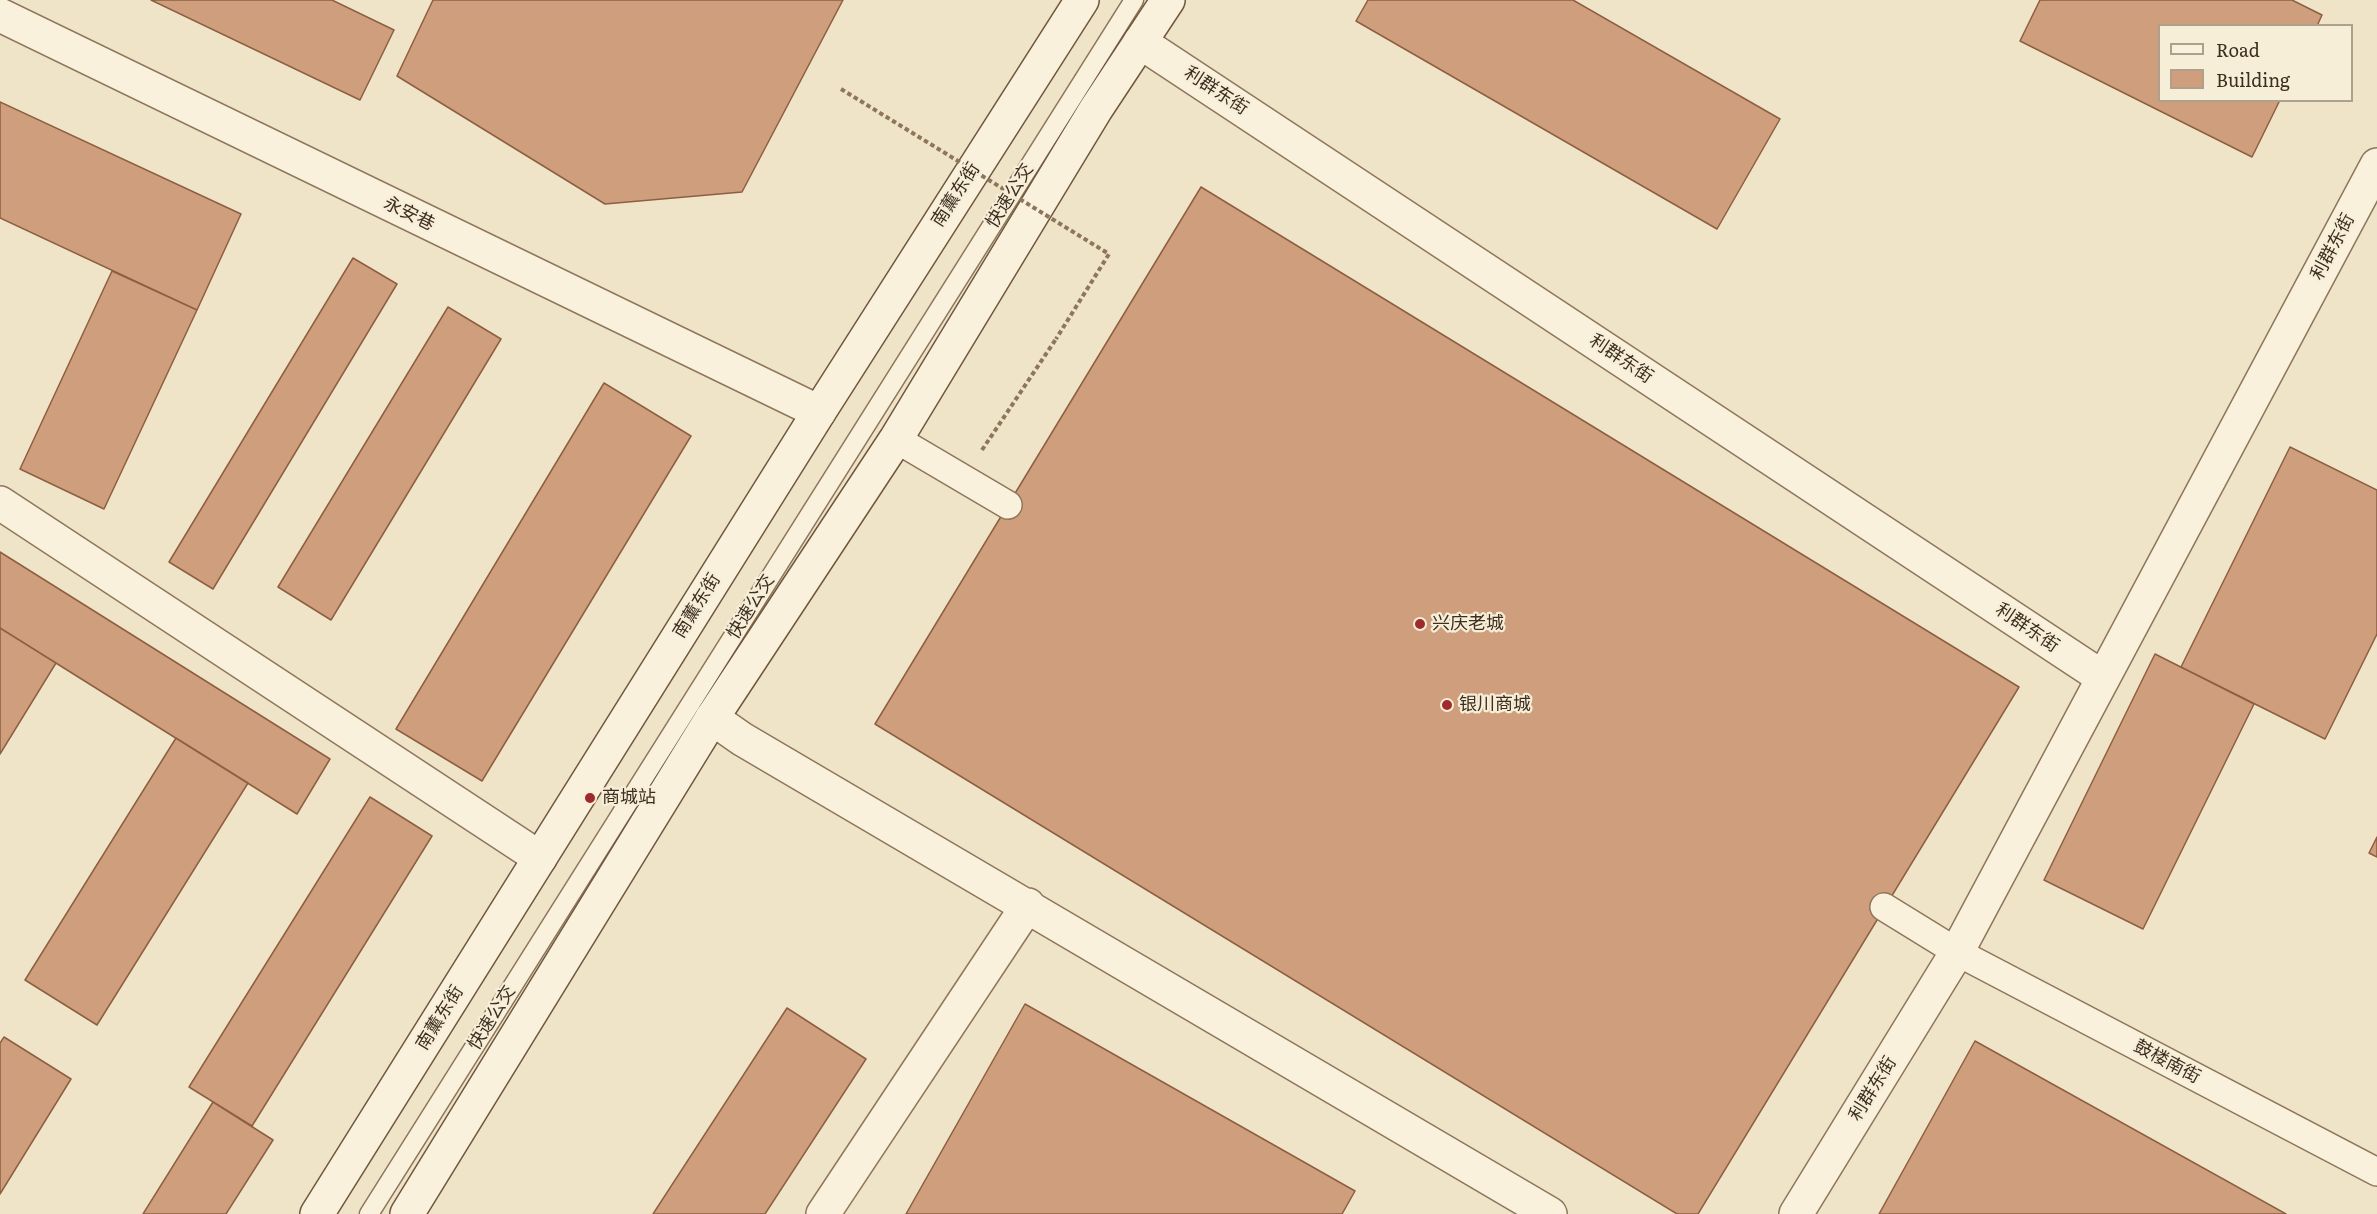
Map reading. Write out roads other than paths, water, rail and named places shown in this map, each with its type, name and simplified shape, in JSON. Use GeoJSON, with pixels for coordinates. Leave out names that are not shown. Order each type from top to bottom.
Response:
{"type":"FeatureCollection","features":[{"type":"Feature","properties":{"kind":"street","name":"南薰东街"},"geometry":{"type":"LineString","coordinates":[[317,1214],[819,412],[1082,0]]}},
{"type":"Feature","properties":{"kind":"street"},"geometry":{"type":"LineString","coordinates":[[407,1214],[712,718],[896,440],[1096,108],[1168,0]]}},
{"type":"Feature","properties":{"kind":"street","name":"永安巷"},"geometry":{"type":"LineString","coordinates":[[0,15],[819,412]]}},
{"type":"Feature","properties":{"kind":"street","name":"利群东街"},"geometry":{"type":"LineString","coordinates":[[1140,42],[2102,677]]}},
{"type":"Feature","properties":{"kind":"street","name":"利群东街"},"geometry":{"type":"LineString","coordinates":[[1796,1214],[1957,952],[2377,165]]}},
{"type":"Feature","properties":{"kind":"street"},"geometry":{"type":"LineString","coordinates":[[896,440],[1008,505]]}},
{"type":"Feature","properties":{"kind":"street"},"geometry":{"type":"LineString","coordinates":[[0,503],[540,858]]}},
{"type":"Feature","properties":{"kind":"street"},"geometry":{"type":"LineString","coordinates":[[712,718],[742,739],[1028,905],[1550,1214]]}},
{"type":"Feature","properties":{"kind":"street"},"geometry":{"type":"LineString","coordinates":[[823,1214],[1028,905]]}},
{"type":"Feature","properties":{"kind":"street","name":"鼓楼南街"},"geometry":{"type":"LineString","coordinates":[[1884,907],[1957,952],[2377,1172]]}},
{"type":"Feature","properties":{"kind":"lane","name":"快速公交"},"geometry":{"type":"LineString","coordinates":[[369,1214],[1134,0]]}},
{"type":"Feature","properties":{"kind":"place","name":"兴庆老城"},"geometry":{"type":"Point","coordinates":[1420,624]}},
{"type":"Feature","properties":{"kind":"place","name":"银川商城"},"geometry":{"type":"Point","coordinates":[1447,705]}},
{"type":"Feature","properties":{"kind":"place","name":"商城站"},"geometry":{"type":"Point","coordinates":[590,798]}}]}
